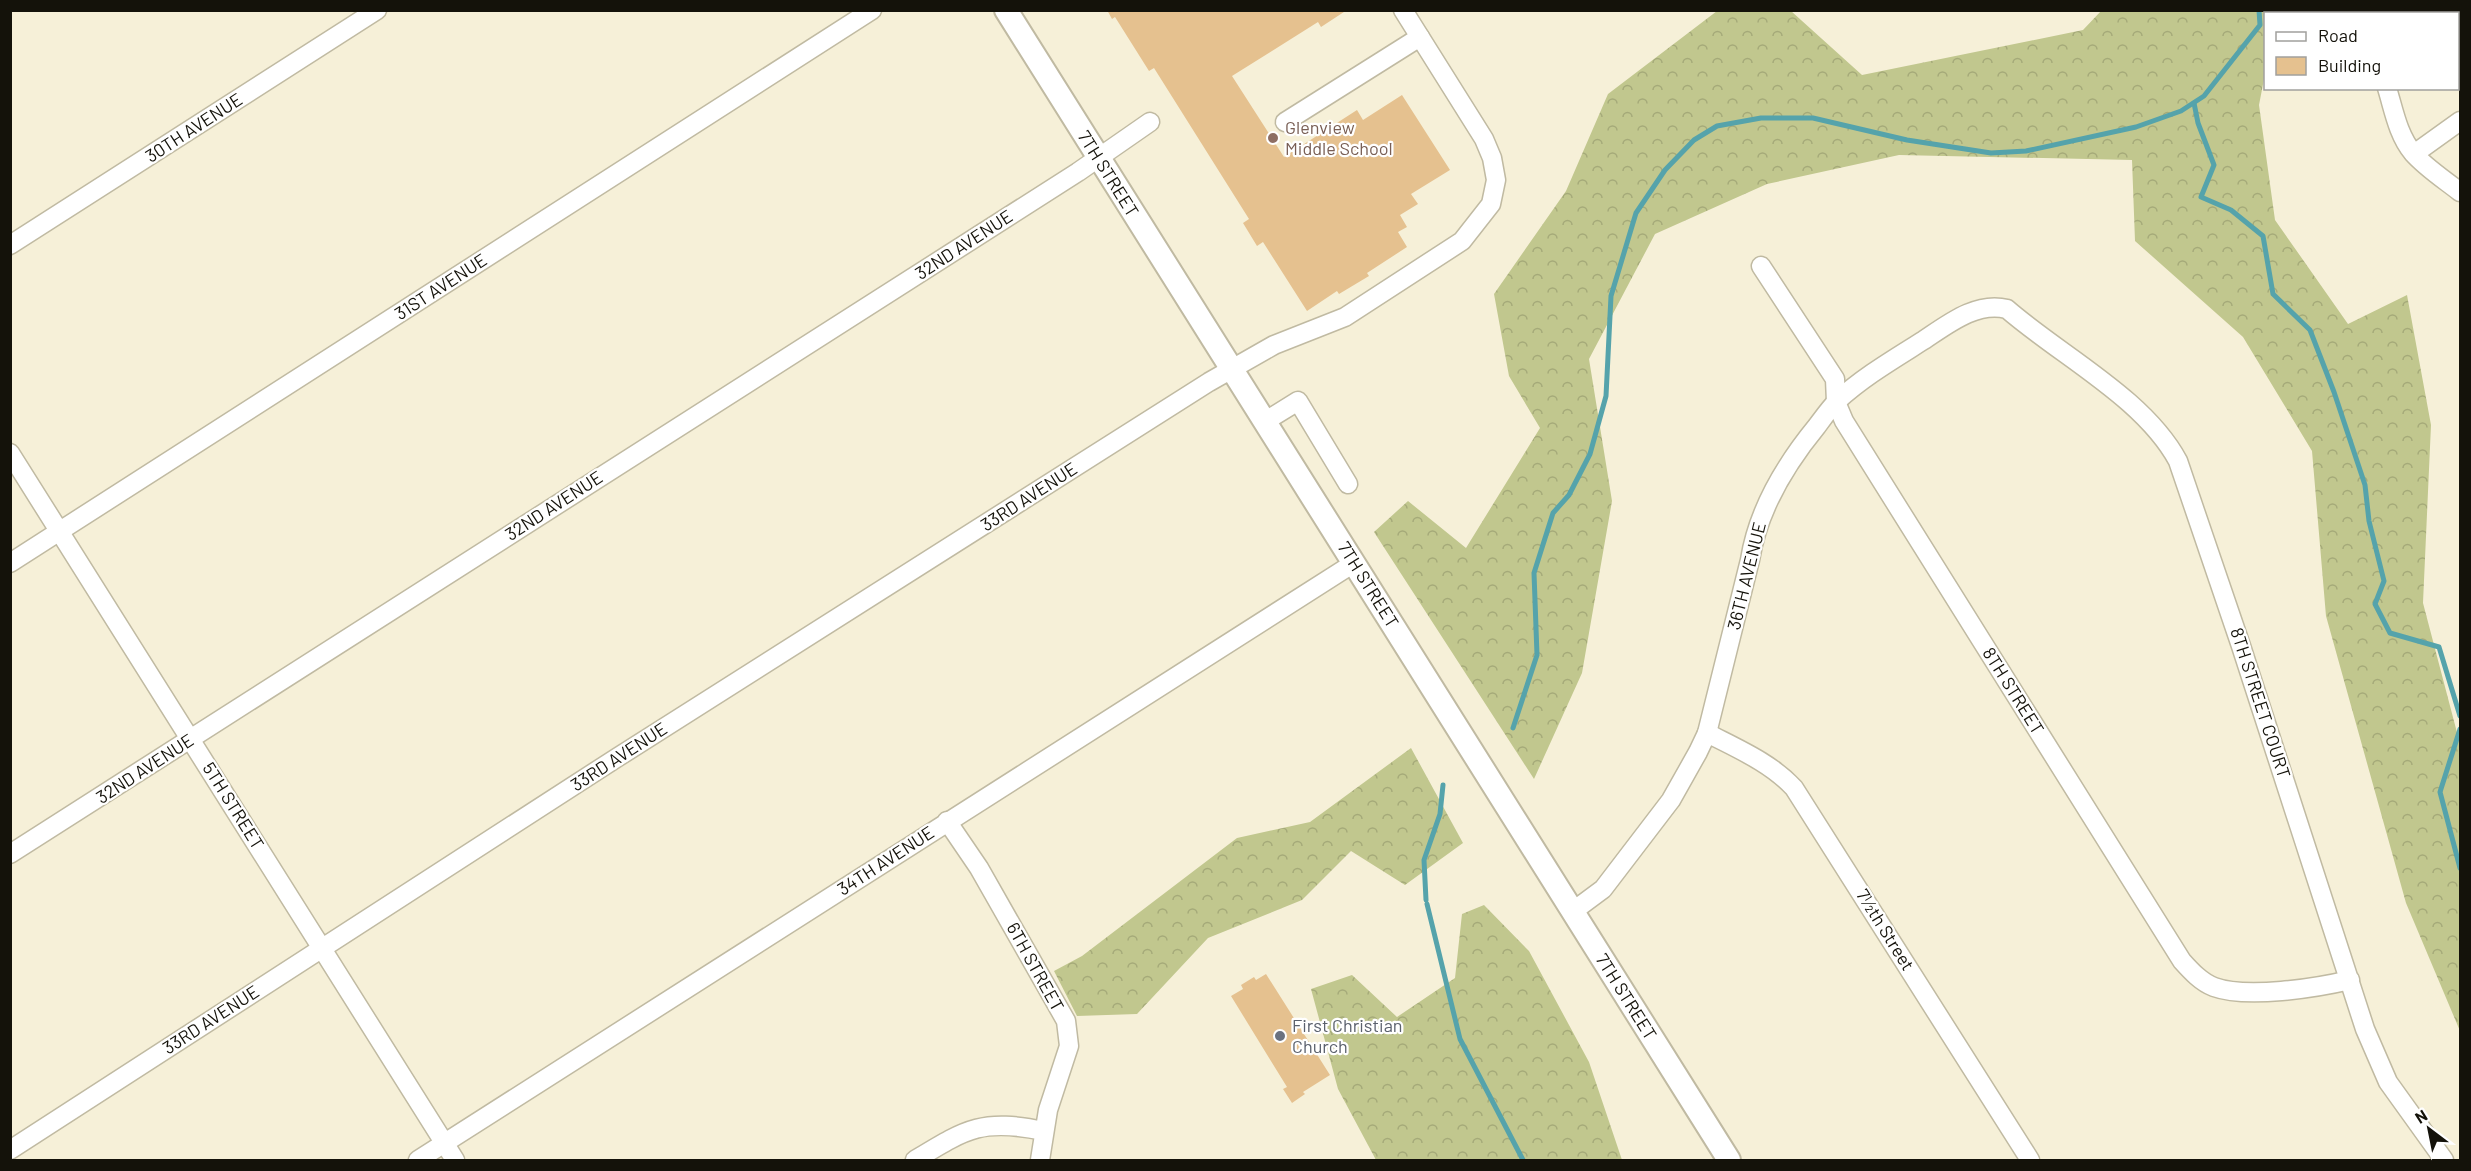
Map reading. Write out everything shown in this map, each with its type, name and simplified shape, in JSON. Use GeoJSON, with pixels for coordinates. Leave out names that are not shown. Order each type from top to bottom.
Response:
{"type":"FeatureCollection","features":[{"type":"Feature","properties":{"kind":"main road","name":"7TH STREET"},"geometry":{"type":"LineString","coordinates":[[1006,10],[1729,1161]]}},
{"type":"Feature","properties":{"kind":"street","name":"30TH AVENUE"},"geometry":{"type":"LineString","coordinates":[[10,245],[377,10]]}},
{"type":"Feature","properties":{"kind":"street","name":"31ST AVENUE"},"geometry":{"type":"LineString","coordinates":[[10,563],[872,10]]}},
{"type":"Feature","properties":{"kind":"street","name":"33RD AVENUE"},"geometry":{"type":"LineString","coordinates":[[10,1150],[628,751],[1231,369],[1275,345],[1345,317],[1433,262],[1462,241],[1491,204],[1496,180],[1492,158],[1484,139],[1403,10]]}},
{"type":"Feature","properties":{"kind":"street"},"geometry":{"type":"LineString","coordinates":[[1285,122],[1420,37]]}},
{"type":"Feature","properties":{"kind":"street"},"geometry":{"type":"LineString","coordinates":[[2388,90],[2404,140],[2414,154],[2460,192]]}},
{"type":"Feature","properties":{"kind":"street"},"geometry":{"type":"LineString","coordinates":[[2414,154],[2460,121]]}},
{"type":"Feature","properties":{"kind":"street","name":"32ND AVENUE"},"geometry":{"type":"LineString","coordinates":[[10,854],[1098,159],[1150,122]]}},
{"type":"Feature","properties":{"kind":"street","name":"8TH STREET"},"geometry":{"type":"LineString","coordinates":[[1761,266],[1835,379],[1836,402],[1844,421],[2181,961],[2198,978],[2212,987],[2226,990],[2277,991],[2350,980]]}},
{"type":"Feature","properties":{"kind":"street","name":"36TH AVENUE"},"geometry":{"type":"LineString","coordinates":[[1572,912],[1603,889],[1671,800],[1707,734],[1750,560],[1754,533],[1766,504],[1794,454],[1836,402],[1865,379],[1964,315],[1997,307]]}},
{"type":"Feature","properties":{"kind":"street","name":"8TH STREET COURT"},"geometry":{"type":"LineString","coordinates":[[1997,307],[2007,309],[2138,410],[2168,442],[2178,461],[2199,519],[2365,1029],[2381,1068],[2444,1161]]}},
{"type":"Feature","properties":{"kind":"street"},"geometry":{"type":"LineString","coordinates":[[1264,422],[1298,401],[1348,484]]}},
{"type":"Feature","properties":{"kind":"street","name":"5TH STREET"},"geometry":{"type":"LineString","coordinates":[[10,453],[192,739],[455,1161]]}},
{"type":"Feature","properties":{"kind":"street","name":"34TH AVENUE"},"geometry":{"type":"LineString","coordinates":[[418,1161],[1354,563]]}},
{"type":"Feature","properties":{"kind":"street","name":"7½th Street"},"geometry":{"type":"LineString","coordinates":[[1707,734],[1769,766],[1794,788],[2030,1161]]}},
{"type":"Feature","properties":{"kind":"street","name":"6TH STREET"},"geometry":{"type":"LineString","coordinates":[[947,821],[980,868],[1066,1021],[1069,1046],[1048,1110],[1040,1161]]}},
{"type":"Feature","properties":{"kind":"street"},"geometry":{"type":"LineString","coordinates":[[915,1161],[967,1130],[994,1125],[1022,1126],[1044,1131]]}},
{"type":"Feature","properties":{"kind":"green space"},"geometry":{"type":"Polygon","coordinates":[[[1717,11],[1791,11],[1862,75],[2083,30],[2101,11],[2279,11],[2264,12],[2264,79],[2259,105],[2275,220],[2348,324],[2407,295],[2431,425],[2423,603],[2460,744],[2460,1031],[2406,903],[2326,616],[2312,451],[2243,337],[2135,241],[2132,160],[1899,155],[1767,184],[1655,234],[1589,359],[1612,501],[1582,673],[1534,779],[1374,532],[1408,501],[1466,548],[1540,428],[1509,376],[1494,294],[1566,191],[1608,94],[1717,11]]]}},
{"type":"Feature","properties":{"kind":"green space"},"geometry":{"type":"Polygon","coordinates":[[[1411,748],[1463,843],[1405,885],[1351,851],[1302,900],[1208,938],[1137,1014],[1077,1016],[1054,971],[1082,956],[1237,838],[1310,822],[1411,748]]]}},
{"type":"Feature","properties":{"kind":"green space"},"geometry":{"type":"Polygon","coordinates":[[[1484,905],[1529,951],[1589,1062],[1622,1160],[1376,1160],[1338,1089],[1311,989],[1352,975],[1397,1017],[1455,978],[1462,914],[1484,905]]]}},
{"type":"Feature","properties":{"kind":"building"},"geometry":{"type":"Polygon","coordinates":[[[1107,10],[1347,10],[1321,27],[1318,22],[1232,76],[1284,157],[1357,110],[1363,120],[1402,95],[1450,170],[1411,194],[1418,204],[1400,215],[1407,227],[1398,232],[1407,247],[1367,273],[1369,276],[1339,294],[1337,291],[1307,311],[1263,242],[1257,246],[1243,223],[1249,219],[1154,68],[1149,71],[1115,17],[1112,19],[1107,10]]]}},
{"type":"Feature","properties":{"kind":"building","name":"First Christian Church"},"geometry":{"type":"Polygon","coordinates":[[[1266,974],[1330,1075],[1303,1092],[1305,1094],[1292,1103],[1283,1089],[1287,1087],[1231,996],[1243,989],[1241,985],[1254,977],[1256,980],[1266,974]]]}},
{"type":"Feature","properties":{"kind":"waterway"},"geometry":{"type":"LineString","coordinates":[[1513,728],[1537,655],[1534,573],[1553,513],[1569,495],[1590,454],[1606,396],[1611,296],[1636,213],[1665,170],[1694,140],[1717,126],[1761,118],[1813,118],[1907,140],[1991,153],[2026,151],[2136,127],[2181,111],[2204,96],[2260,25],[2259,10]]}},
{"type":"Feature","properties":{"kind":"waterway"},"geometry":{"type":"LineString","coordinates":[[2194,103],[2198,123],[2214,165],[2201,197],[2231,210],[2263,236],[2273,294],[2310,330],[2334,392],[2365,485],[2369,521],[2384,581],[2375,604],[2390,633],[2439,647],[2460,716]]}},
{"type":"Feature","properties":{"kind":"waterway"},"geometry":{"type":"LineString","coordinates":[[2460,729],[2440,792],[2460,868]]}},
{"type":"Feature","properties":{"kind":"waterway"},"geometry":{"type":"LineString","coordinates":[[1426,900],[1424,860],[1440,814],[1443,785]]}},
{"type":"Feature","properties":{"kind":"waterway"},"geometry":{"type":"LineString","coordinates":[[1427,904],[1460,1039],[1523,1160]]}},
{"type":"Feature","properties":{"kind":"place","name":"Glenview Middle School"},"geometry":{"type":"Point","coordinates":[1273,138]}},
{"type":"Feature","properties":{"kind":"place","name":"First Christian Church"},"geometry":{"type":"Point","coordinates":[1280,1036]}}]}
